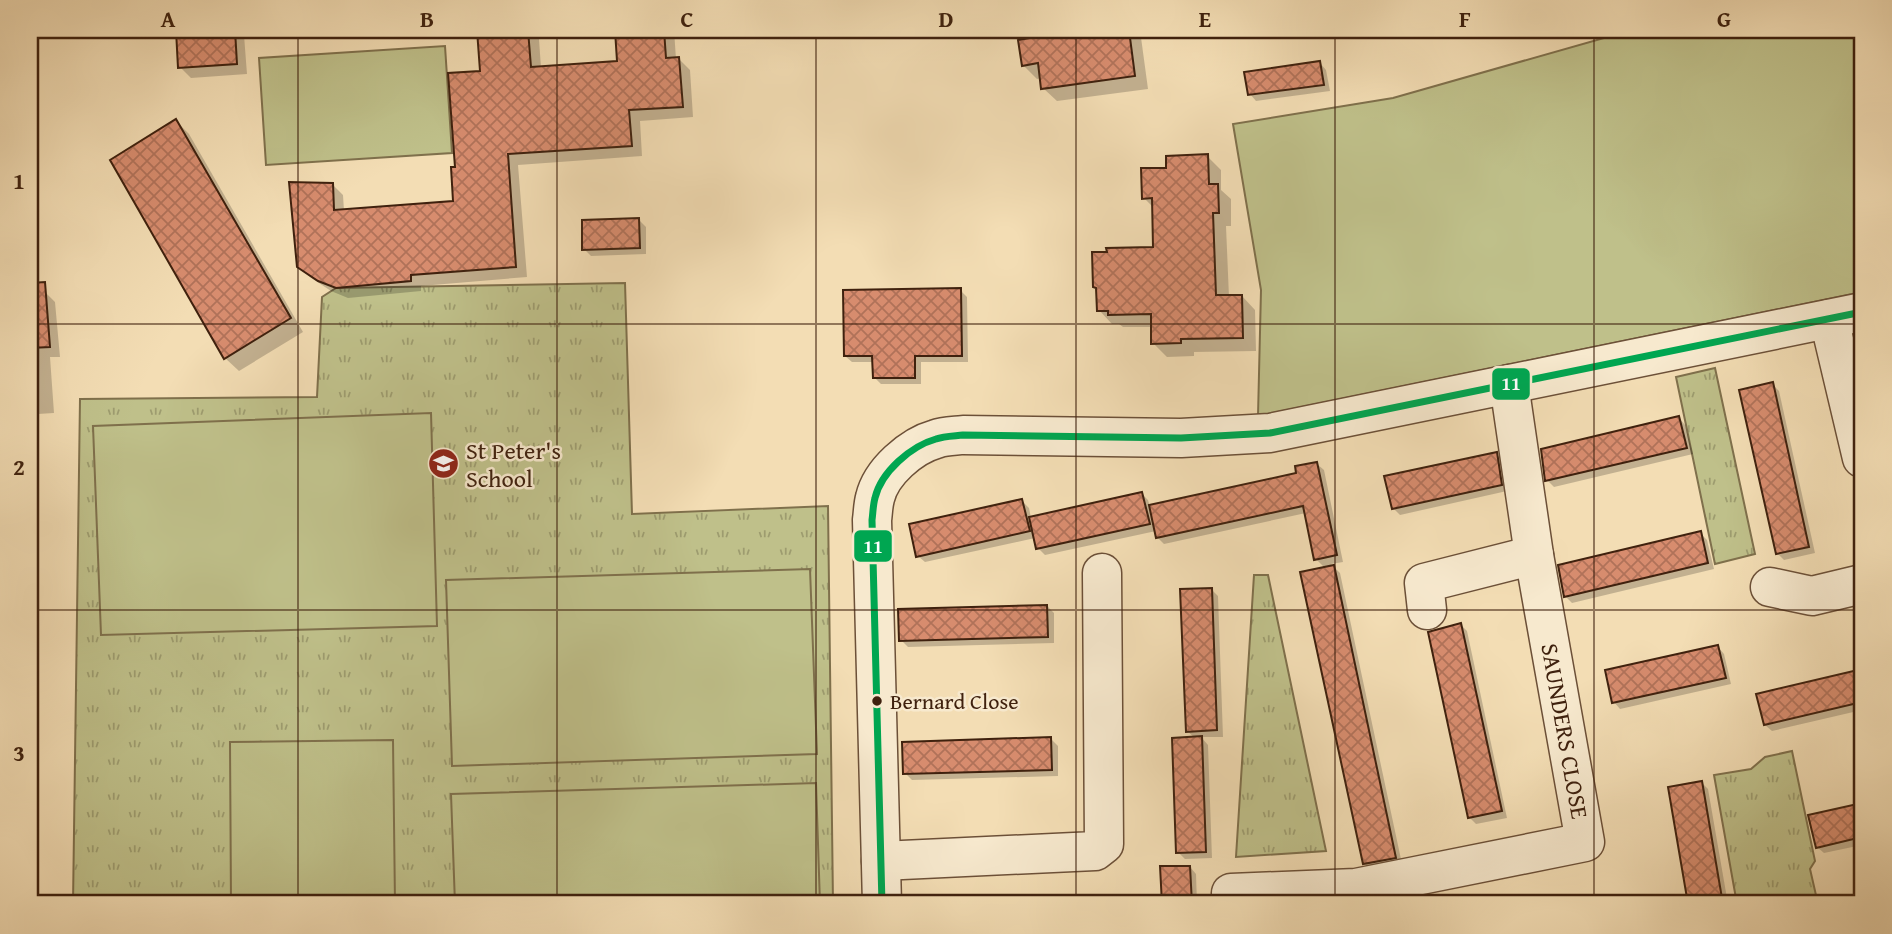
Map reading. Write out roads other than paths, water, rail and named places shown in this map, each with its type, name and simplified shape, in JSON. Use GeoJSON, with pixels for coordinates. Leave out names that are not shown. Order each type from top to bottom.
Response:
{"type":"FeatureCollection","features":[{"type":"Feature","properties":{"kind":"street"},"geometry":{"type":"LineString","coordinates":[[882,904],[872,520],[875,496],[884,479],[897,463],[936,439],[963,435],[1181,438],[1270,433],[1846,316],[1862,458]]}},
{"type":"Feature","properties":{"kind":"street","name":"SAUNDERS CLOSE"},"geometry":{"type":"LineString","coordinates":[[1231,893],[1356,888],[1585,842],[1534,555],[1509,384]]}},
{"type":"Feature","properties":{"kind":"street"},"geometry":{"type":"LineString","coordinates":[[1427,610],[1424,583],[1534,555]]}},
{"type":"Feature","properties":{"kind":"street"},"geometry":{"type":"LineString","coordinates":[[881,861],[1095,851],[1104,844],[1102,573]]}},
{"type":"Feature","properties":{"kind":"street"},"geometry":{"type":"LineString","coordinates":[[1770,587],[1812,596],[1862,584]]}},
{"type":"Feature","properties":{"kind":"place","name":"St Peter's School"},"geometry":{"type":"Point","coordinates":[443,464]}},
{"type":"Feature","properties":{"kind":"place","name":"Bernard Close"},"geometry":{"type":"Point","coordinates":[877,701]}}]}
